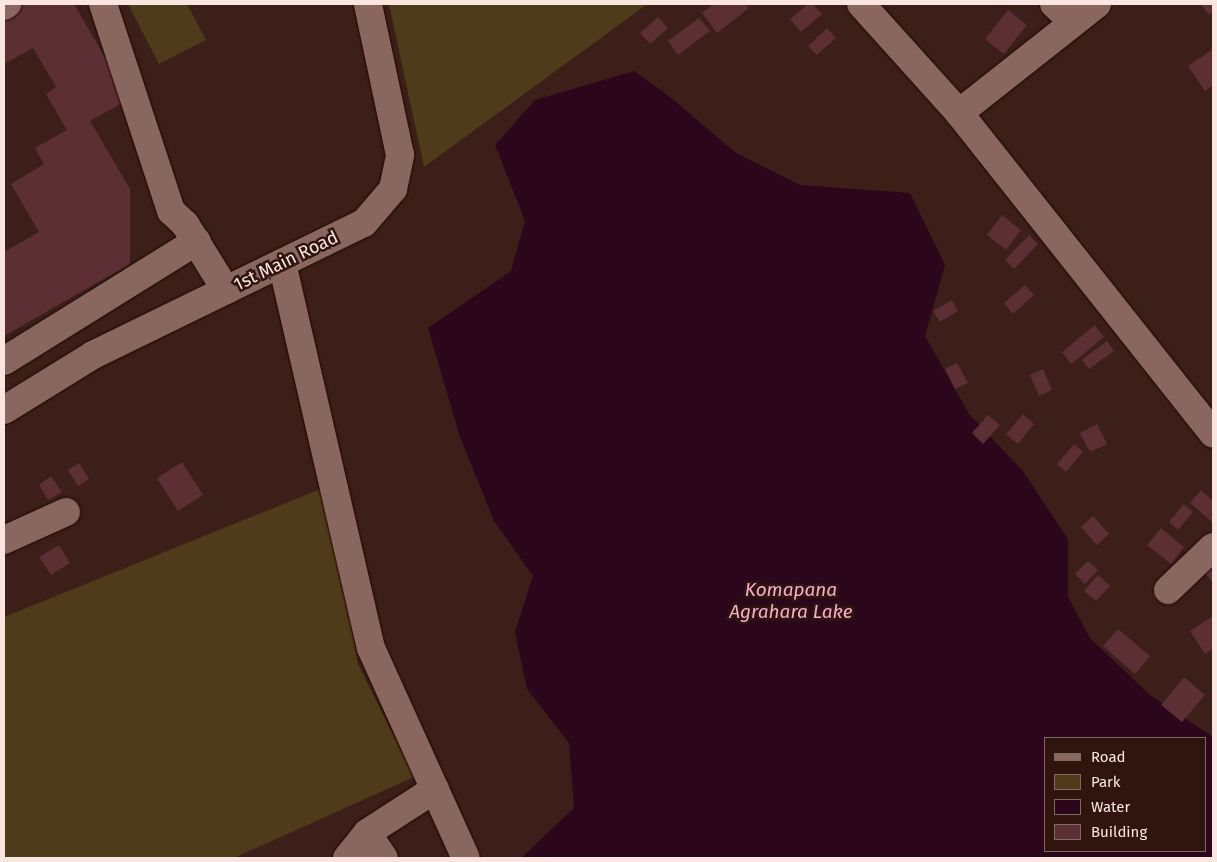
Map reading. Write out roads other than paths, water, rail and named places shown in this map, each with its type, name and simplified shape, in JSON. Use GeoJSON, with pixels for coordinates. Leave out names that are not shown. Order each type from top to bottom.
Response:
{"type":"FeatureCollection","features":[{"type":"Feature","properties":{"kind":"street"},"geometry":{"type":"LineString","coordinates":[[103,4],[171,211],[196,241],[226,290]]}},
{"type":"Feature","properties":{"kind":"street","name":"1st Main Road"},"geometry":{"type":"LineString","coordinates":[[4,410],[93,355],[364,223],[393,189],[400,155],[368,4]]}},
{"type":"Feature","properties":{"kind":"street"},"geometry":{"type":"LineString","coordinates":[[861,4],[959,113],[1213,434]]}},
{"type":"Feature","properties":{"kind":"street"},"geometry":{"type":"LineString","coordinates":[[959,113],[1063,13],[1097,4]]}},
{"type":"Feature","properties":{"kind":"street"},"geometry":{"type":"LineString","coordinates":[[4,361],[196,241]]}},
{"type":"Feature","properties":{"kind":"street"},"geometry":{"type":"LineString","coordinates":[[282,263],[371,648],[466,858]]}},
{"type":"Feature","properties":{"kind":"street"},"geometry":{"type":"LineString","coordinates":[[4,540],[66,512]]}},
{"type":"Feature","properties":{"kind":"street"},"geometry":{"type":"LineString","coordinates":[[1168,590],[1213,547]]}},
{"type":"Feature","properties":{"kind":"street"},"geometry":{"type":"LineString","coordinates":[[347,858],[367,833],[435,789]]}},
{"type":"Feature","properties":{"kind":"street"},"geometry":{"type":"LineString","coordinates":[[367,833],[384,858]]}},
{"type":"Feature","properties":{"kind":"water","name":"Komapana Agrahara Lake"},"geometry":{"type":"Polygon","coordinates":[[[634,71],[669,96],[736,153],[800,185],[910,193],[945,265],[925,336],[969,414],[1023,471],[1068,539],[1068,597],[1090,638],[1150,695],[1213,737],[1213,858],[521,858],[574,808],[569,743],[527,689],[515,632],[533,576],[494,521],[460,437],[428,328],[511,271],[525,221],[495,145],[535,100],[634,71]]]}}]}
